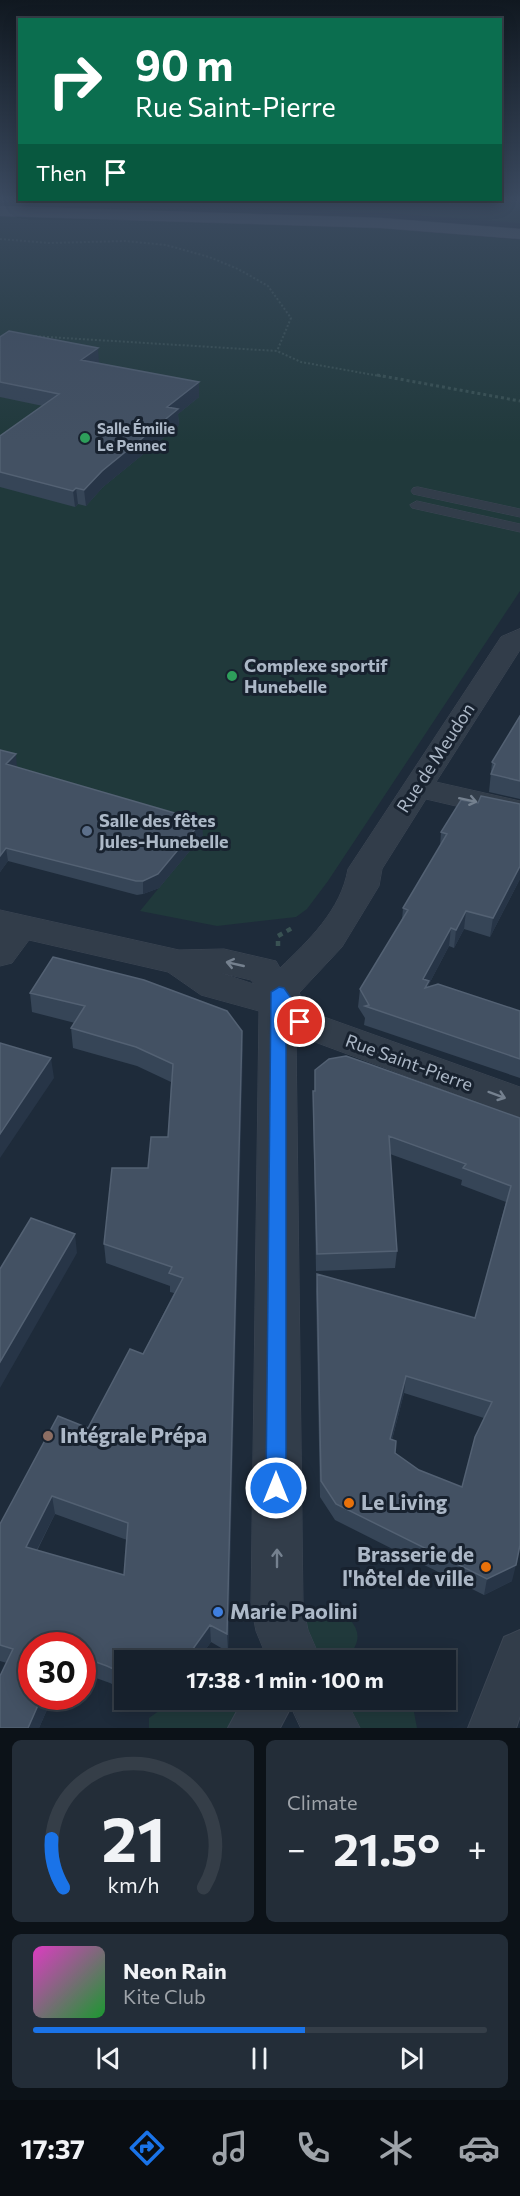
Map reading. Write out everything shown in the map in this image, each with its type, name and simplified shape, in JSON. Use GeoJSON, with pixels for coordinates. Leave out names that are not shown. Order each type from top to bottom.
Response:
{"type":"FeatureCollection","features":[{"type":"Feature","properties":{"kind":"street","name":"Rue de Meudon"},"geometry":{"type":"LineString","coordinates":[[279,992],[330,939],[362,886],[379,876],[423,789],[511,643],[520,637]]}},
{"type":"Feature","properties":{"kind":"street","name":"Rue de Meudon"},"geometry":{"type":"LineString","coordinates":[[423,789],[520,646]]}},
{"type":"Feature","properties":{"kind":"street"},"geometry":{"type":"LineString","coordinates":[[423,789],[520,811]]}},
{"type":"Feature","properties":{"kind":"street"},"geometry":{"type":"LineString","coordinates":[[0,954],[10,925],[179,962],[214,986],[259,998],[279,992],[276,1139],[277,1605],[282,1631],[290,1650]]}},
{"type":"Feature","properties":{"kind":"street","name":"Rue Saint-Pierre"},"geometry":{"type":"LineString","coordinates":[[279,992],[300,1022],[520,1103]]}},
{"type":"Feature","properties":{"kind":"street"},"geometry":{"type":"LineString","coordinates":[[492,1728],[520,1653]]}},
{"type":"Feature","properties":{"kind":"street"},"geometry":{"type":"LineString","coordinates":[[278,1711],[332,1728]]}},
{"type":"Feature","properties":{"kind":"lane"},"geometry":{"type":"LineString","coordinates":[[520,513],[418,498],[520,528]]}},
{"type":"Feature","properties":{"kind":"path"},"geometry":{"type":"LineString","coordinates":[[259,281],[268,286],[291,318],[277,351]]}},
{"type":"Feature","properties":{"kind":"path"},"geometry":{"type":"LineString","coordinates":[[23,336],[124,340],[277,351],[301,362],[520,401]]}},
{"type":"Feature","properties":{"kind":"green space","name":"Complexe sportif Hunebelle"},"geometry":{"type":"Polygon","coordinates":[[[0,281],[520,281],[520,591],[328,881],[307,909],[296,917],[217,926],[140,911],[202,835],[0,762],[0,281]]]}},
{"type":"Feature","properties":{"kind":"green space"},"geometry":{"type":"Polygon","coordinates":[[[332,1605],[353,1623],[358,1637],[353,1650],[308,1650],[297,1609],[332,1605]]]}},
{"type":"Feature","properties":{"kind":"green space"},"geometry":{"type":"Polygon","coordinates":[[[160,1710],[242,1710],[234,1728],[149,1728],[149,1718],[160,1710]]]}},
{"type":"Feature","properties":{"kind":"green space"},"geometry":{"type":"Polygon","coordinates":[[[347,1710],[414,1710],[417,1728],[353,1728],[344,1712],[347,1710]]]}},
{"type":"Feature","properties":{"kind":"building"},"geometry":{"type":"Polygon","coordinates":[[[9,331],[98,348],[81,360],[199,382],[167,407],[178,409],[102,471],[84,490],[76,488],[73,491],[0,472],[0,436],[59,394],[0,382],[0,337],[9,331]]]}},
{"type":"Feature","properties":{"kind":"building"},"geometry":{"type":"Polygon","coordinates":[[[520,716],[520,781],[491,774],[495,764],[492,762],[520,716]]]}},
{"type":"Feature","properties":{"kind":"building"},"geometry":{"type":"Polygon","coordinates":[[[0,750],[16,754],[6,764],[202,821],[158,874],[143,881],[6,848],[0,856],[0,750]]]}},
{"type":"Feature","properties":{"kind":"building"},"geometry":{"type":"Polygon","coordinates":[[[481,796],[520,804],[520,866],[493,918],[466,911],[456,930],[451,928],[423,979],[429,981],[425,988],[438,984],[520,1011],[520,1059],[365,1006],[369,1005],[360,989],[408,910],[403,908],[447,834],[441,832],[461,800],[478,803],[481,796]]]}},
{"type":"Feature","properties":{"kind":"building"},"geometry":{"type":"Polygon","coordinates":[[[53,957],[144,980],[227,1011],[242,1031],[227,1634],[210,1625],[192,1650],[114,1650],[114,1669],[96,1662],[96,1632],[18,1632],[18,1710],[36,1710],[28,1728],[0,1728],[0,1676],[13,1649],[0,1645],[0,1524],[58,1416],[88,1428],[130,1349],[143,1354],[183,1278],[169,1273],[172,1267],[104,1244],[112,1168],[148,1168],[151,1137],[168,1137],[173,1064],[136,1047],[71,1028],[85,1006],[30,993],[53,957]],[[52,1496],[26,1547],[124,1575],[128,1523],[52,1496]]]}},
{"type":"Feature","properties":{"kind":"building"},"geometry":{"type":"Polygon","coordinates":[[[0,1043],[51,1058],[0,1134],[0,1043]]]}},
{"type":"Feature","properties":{"kind":"building"},"geometry":{"type":"Polygon","coordinates":[[[346,1056],[520,1118],[520,1545],[516,1565],[487,1579],[336,1504],[321,1481],[317,1274],[475,1318],[511,1186],[463,1168],[466,1164],[389,1136],[397,1251],[317,1254],[313,1091],[315,1091],[315,1070],[329,1059],[346,1056]],[[406,1376],[390,1439],[396,1441],[395,1453],[419,1470],[462,1487],[475,1437],[492,1402],[406,1376]]]}},
{"type":"Feature","properties":{"kind":"building"},"geometry":{"type":"Polygon","coordinates":[[[31,1218],[75,1234],[0,1362],[0,1269],[31,1218]]]}},
{"type":"Feature","properties":{"kind":"place","name":"Salle Émilie Le Pennec"},"geometry":{"type":"Point","coordinates":[85,438]}},
{"type":"Feature","properties":{"kind":"place","name":"Complexe sportif Hunebelle"},"geometry":{"type":"Point","coordinates":[232,676]}},
{"type":"Feature","properties":{"kind":"place","name":"Salle des fêtes Jules-Hunebelle"},"geometry":{"type":"Point","coordinates":[87,831]}},
{"type":"Feature","properties":{"kind":"place","name":"Intégrale Prépa"},"geometry":{"type":"Point","coordinates":[48,1436]}},
{"type":"Feature","properties":{"kind":"place","name":"Le Living"},"geometry":{"type":"Point","coordinates":[349,1503]}},
{"type":"Feature","properties":{"kind":"place","name":"Brasserie de l'hôtel de ville"},"geometry":{"type":"Point","coordinates":[486,1567]}},
{"type":"Feature","properties":{"kind":"place","name":"Marie Paolini"},"geometry":{"type":"Point","coordinates":[218,1612]}},
{"type":"Feature","properties":{"kind":"route"},"geometry":{"type":"LineString","coordinates":[[276,1488],[276,1104],[279,992],[300,1022]]}}]}
